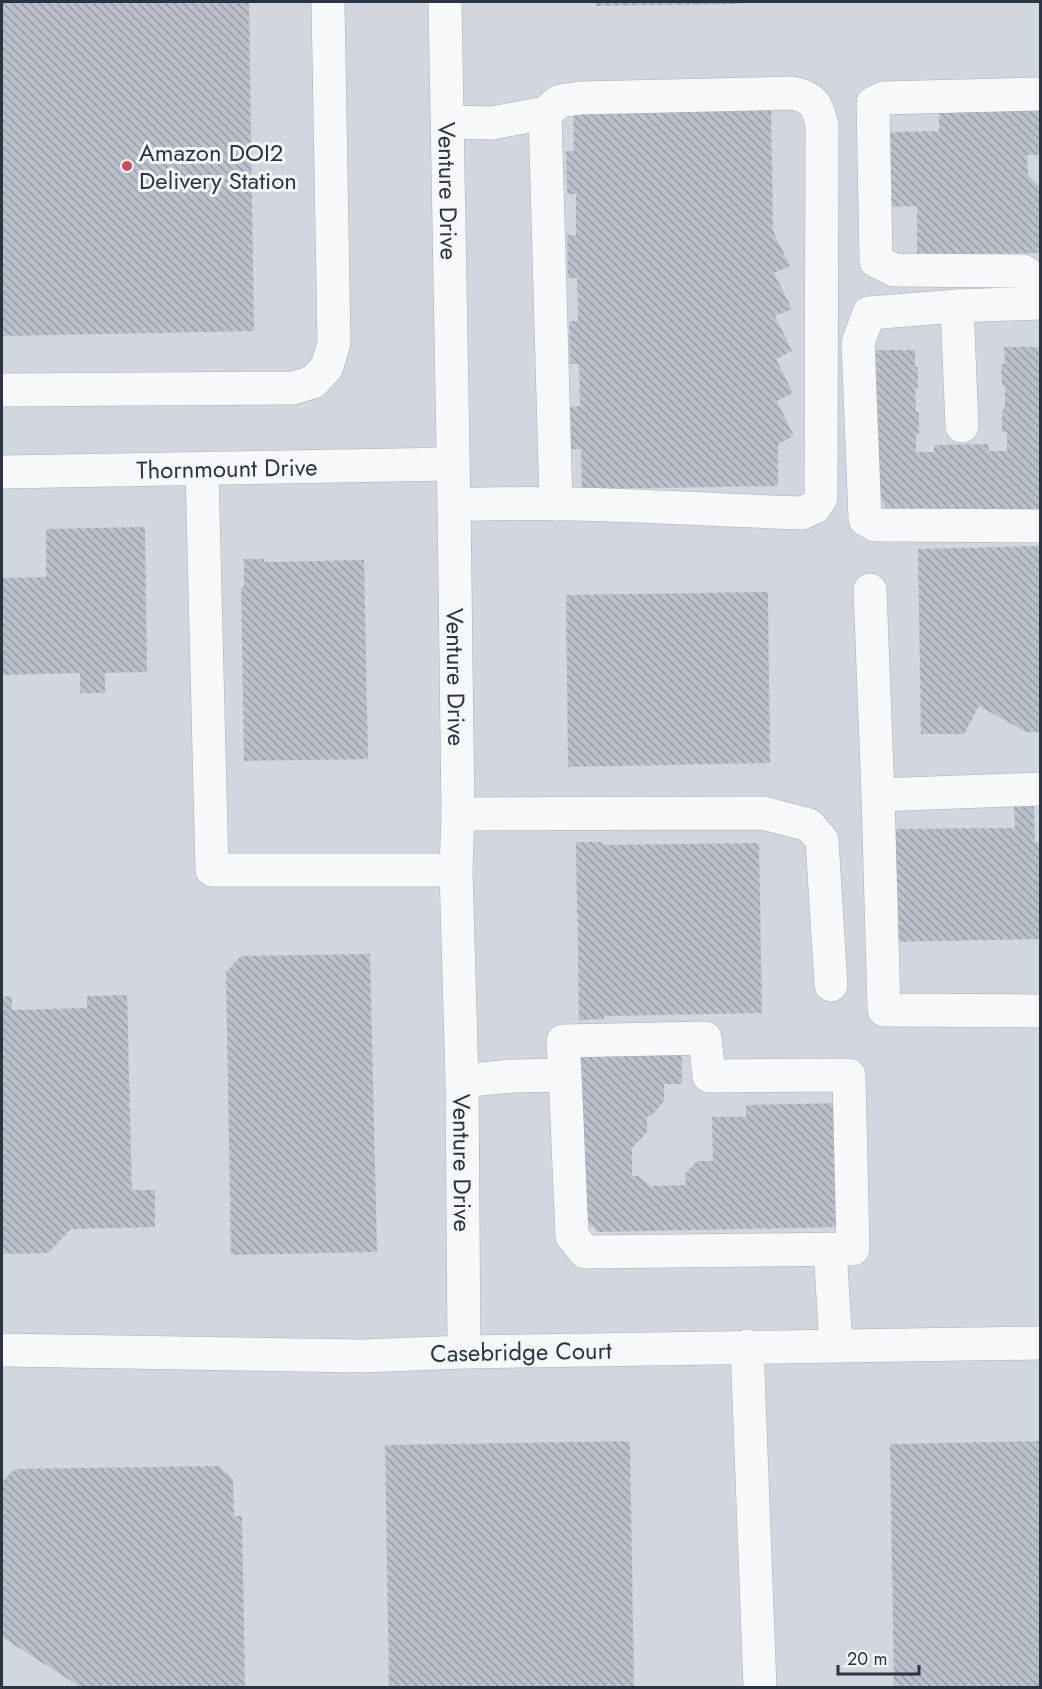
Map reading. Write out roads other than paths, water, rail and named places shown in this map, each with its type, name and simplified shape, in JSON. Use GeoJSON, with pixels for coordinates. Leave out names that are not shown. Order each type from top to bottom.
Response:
{"type":"FeatureCollection","features":[{"type":"Feature","properties":{"kind":"street"},"geometry":{"type":"LineString","coordinates":[[2,390],[293,388],[313,382],[327,367],[334,343],[328,2]]}},
{"type":"Feature","properties":{"kind":"street","name":"Venture Drive"},"geometry":{"type":"LineString","coordinates":[[445,2],[454,505],[458,814],[456,870],[462,1081],[464,1352]]}},
{"type":"Feature","properties":{"kind":"street"},"geometry":{"type":"LineString","coordinates":[[448,122],[492,123],[545,113],[560,100],[580,98],[793,93],[807,96],[813,102],[818,108],[822,125],[821,498],[815,507],[802,513],[556,504],[454,505]]}},
{"type":"Feature","properties":{"kind":"street"},"geometry":{"type":"LineString","coordinates":[[1041,94],[883,98],[873,103],[876,261],[894,270],[1023,271],[1041,283]]}},
{"type":"Feature","properties":{"kind":"street"},"geometry":{"type":"LineString","coordinates":[[545,113],[556,504]]}},
{"type":"Feature","properties":{"kind":"street"},"geometry":{"type":"LineString","coordinates":[[1041,303],[957,306],[869,313],[858,343],[864,519],[875,525],[1041,526]]}},
{"type":"Feature","properties":{"kind":"street"},"geometry":{"type":"LineString","coordinates":[[957,306],[962,426]]}},
{"type":"Feature","properties":{"kind":"street","name":"Thornmount Drive"},"geometry":{"type":"LineString","coordinates":[[2,472],[453,464]]}},
{"type":"Feature","properties":{"kind":"street"},"geometry":{"type":"LineString","coordinates":[[202,470],[212,870],[456,870]]}},
{"type":"Feature","properties":{"kind":"street"},"geometry":{"type":"LineString","coordinates":[[870,590],[884,1010],[1041,1011]]}},
{"type":"Feature","properties":{"kind":"street"},"geometry":{"type":"LineString","coordinates":[[878,795],[1041,789]]}},
{"type":"Feature","properties":{"kind":"street"},"geometry":{"type":"LineString","coordinates":[[458,814],[763,813],[808,825],[822,840],[831,985]]}},
{"type":"Feature","properties":{"kind":"street"},"geometry":{"type":"LineString","coordinates":[[705,1038],[709,1076],[849,1076],[853,1249],[585,1252],[572,1236],[565,1075],[563,1041],[705,1038]]}},
{"type":"Feature","properties":{"kind":"street"},"geometry":{"type":"LineString","coordinates":[[462,1081],[512,1076],[565,1075]]}},
{"type":"Feature","properties":{"kind":"street"},"geometry":{"type":"LineString","coordinates":[[830,1250],[836,1345]]}},
{"type":"Feature","properties":{"kind":"street","name":"Casebridge Court"},"geometry":{"type":"LineString","coordinates":[[2,1350],[362,1356],[464,1352],[1041,1343]]}},
{"type":"Feature","properties":{"kind":"street"},"geometry":{"type":"LineString","coordinates":[[747,1347],[760,1688]]}},
{"type":"Feature","properties":{"kind":"place","name":"Amazon DOI2 Delivery Station"},"geometry":{"type":"Point","coordinates":[127,166]}}]}
